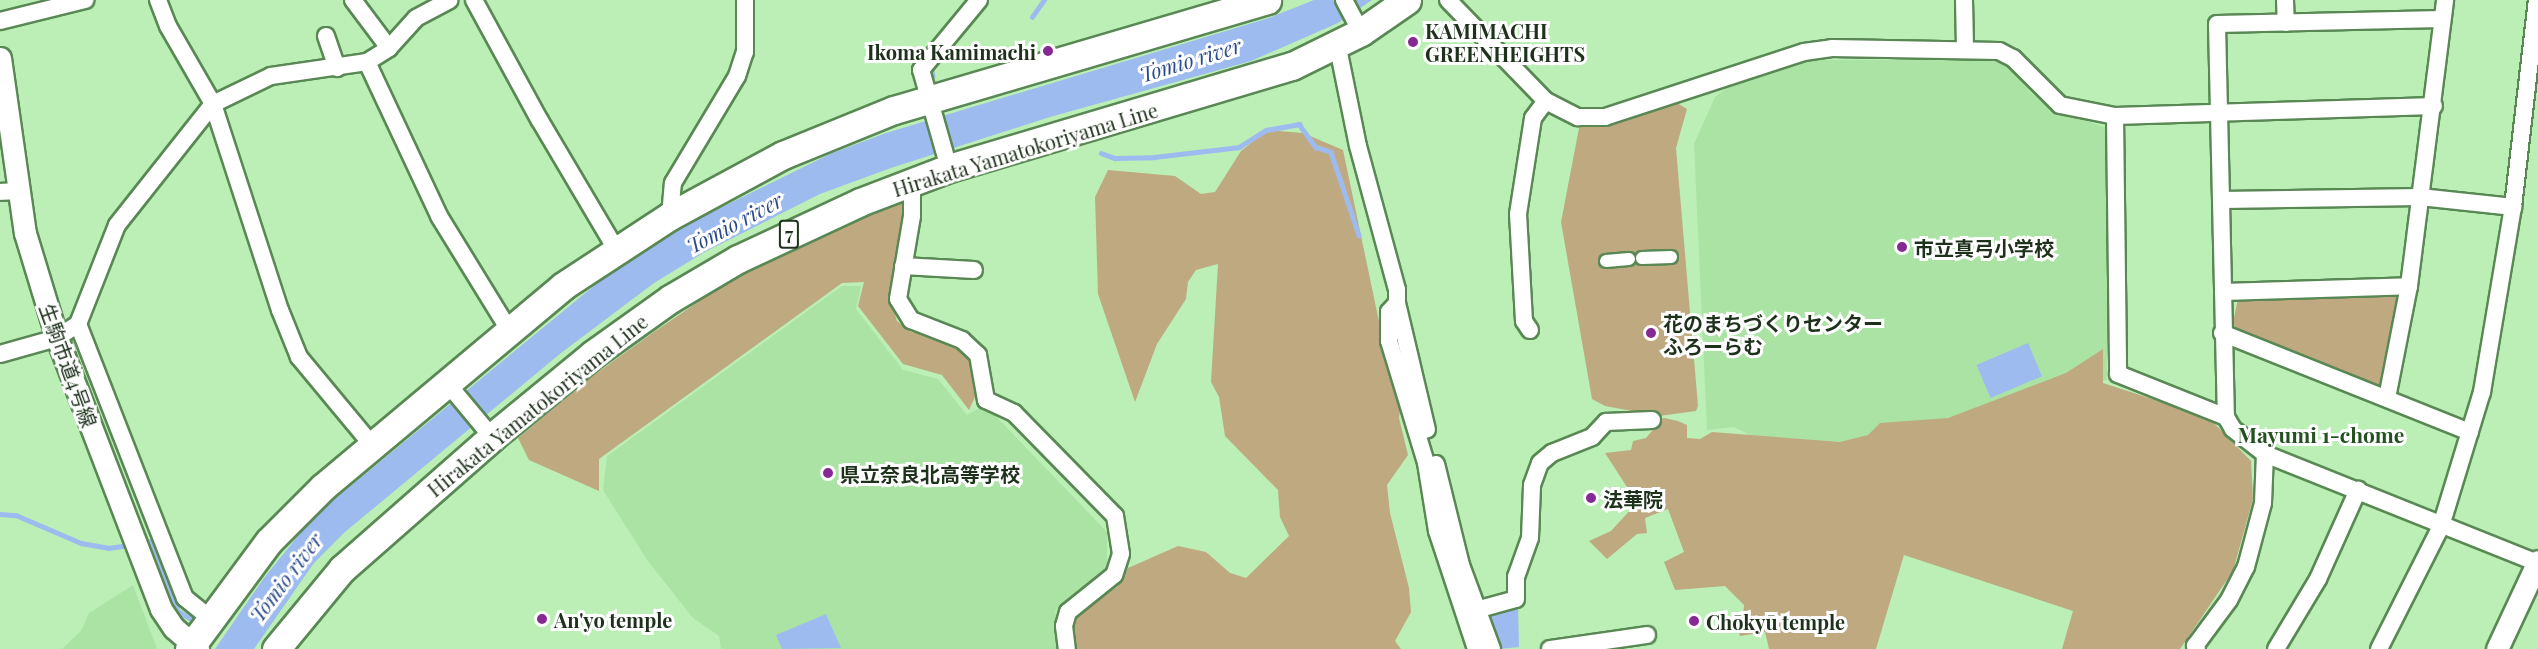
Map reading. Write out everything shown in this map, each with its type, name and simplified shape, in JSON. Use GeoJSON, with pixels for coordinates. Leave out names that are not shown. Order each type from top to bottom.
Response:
{"type":"FeatureCollection","features":[{"type":"Feature","properties":{"kind":"main road"},"geometry":{"type":"LineString","coordinates":[[193,648],[269,541],[372,445],[509,330],[616,249],[669,216],[783,155],[928,99],[1268,0]]}},
{"type":"Feature","properties":{"kind":"main road","name":"Hirakata Yamatokoriyama Line"},"geometry":{"type":"LineString","coordinates":[[276,649],[342,569],[492,437],[593,354],[670,299],[806,226],[912,182],[950,168],[1292,66],[1361,32],[1407,0]]}},
{"type":"Feature","properties":{"kind":"street"},"geometry":{"type":"LineString","coordinates":[[0,21],[85,0]]}},
{"type":"Feature","properties":{"kind":"street"},"geometry":{"type":"LineString","coordinates":[[158,0],[168,26],[213,104],[280,310],[299,357],[372,445]]}},
{"type":"Feature","properties":{"kind":"street"},"geometry":{"type":"LineString","coordinates":[[353,0],[388,48]]}},
{"type":"Feature","properties":{"kind":"street"},"geometry":{"type":"LineString","coordinates":[[0,354],[57,338],[78,324],[117,225],[213,104],[271,76],[367,62],[388,48],[416,18],[450,0]]}},
{"type":"Feature","properties":{"kind":"street"},"geometry":{"type":"LineString","coordinates":[[474,0],[539,119],[616,249]]}},
{"type":"Feature","properties":{"kind":"street"},"geometry":{"type":"LineString","coordinates":[[669,216],[673,183],[737,76],[745,52],[746,0]]}},
{"type":"Feature","properties":{"kind":"street"},"geometry":{"type":"LineString","coordinates":[[950,168],[921,70],[979,0]]}},
{"type":"Feature","properties":{"kind":"street"},"geometry":{"type":"LineString","coordinates":[[1344,0],[1361,32]]}},
{"type":"Feature","properties":{"kind":"street"},"geometry":{"type":"LineString","coordinates":[[1448,0],[1546,101],[1578,117],[1605,117],[1804,52],[1832,48],[1965,48],[1999,51],[2013,58],[2060,105],[2115,116],[2434,106]]}},
{"type":"Feature","properties":{"kind":"street"},"geometry":{"type":"LineString","coordinates":[[1964,0],[1965,48]]}},
{"type":"Feature","properties":{"kind":"street"},"geometry":{"type":"LineString","coordinates":[[2285,0],[2286,23]]}},
{"type":"Feature","properties":{"kind":"street"},"geometry":{"type":"LineString","coordinates":[[2387,398],[2409,286],[2434,106],[2445,0]]}},
{"type":"Feature","properties":{"kind":"street"},"geometry":{"type":"LineString","coordinates":[[2379,649],[2441,526],[2482,392],[2512,207],[2537,0]]}},
{"type":"Feature","properties":{"kind":"street"},"geometry":{"type":"LineString","coordinates":[[2442,19],[2217,24],[2221,114],[2222,333],[2226,417],[2233,429],[2265,454],[2358,490],[2441,526],[2538,562],[2497,649]]}},
{"type":"Feature","properties":{"kind":"street"},"geometry":{"type":"LineString","coordinates":[[326,36],[337,68]]}},
{"type":"Feature","properties":{"kind":"street"},"geometry":{"type":"LineString","coordinates":[[1337,43],[1450,529],[1476,610],[1492,649]]}},
{"type":"Feature","properties":{"kind":"street","name":"生駒市道4号線"},"geometry":{"type":"LineString","coordinates":[[0,58],[8,191],[25,233],[57,338],[161,609],[193,648]]}},
{"type":"Feature","properties":{"kind":"street"},"geometry":{"type":"LineString","coordinates":[[367,62],[439,216],[509,330]]}},
{"type":"Feature","properties":{"kind":"street"},"geometry":{"type":"LineString","coordinates":[[1530,330],[1524,321],[1518,214],[1533,118],[1546,101]]}},
{"type":"Feature","properties":{"kind":"street"},"geometry":{"type":"LineString","coordinates":[[2115,116],[2118,374],[2226,417]]}},
{"type":"Feature","properties":{"kind":"street"},"geometry":{"type":"LineString","coordinates":[[912,182],[912,216],[898,299],[911,320],[962,340],[978,355],[986,400],[1014,413],[1115,516],[1121,554],[1114,575],[1068,612],[1064,626],[1067,649]]}},
{"type":"Feature","properties":{"kind":"street"},"geometry":{"type":"LineString","coordinates":[[2222,200],[2420,197],[2512,207]]}},
{"type":"Feature","properties":{"kind":"street"},"geometry":{"type":"LineString","coordinates":[[1642,258],[1671,257]]}},
{"type":"Feature","properties":{"kind":"street"},"geometry":{"type":"LineString","coordinates":[[1606,261],[1629,259]]}},
{"type":"Feature","properties":{"kind":"street"},"geometry":{"type":"LineString","coordinates":[[903,266],[975,270]]}},
{"type":"Feature","properties":{"kind":"street"},"geometry":{"type":"LineString","coordinates":[[2223,292],[2409,286]]}},
{"type":"Feature","properties":{"kind":"street"},"geometry":{"type":"LineString","coordinates":[[1398,303],[1389,312],[1389,341],[1426,463],[1437,531],[1476,649]]}},
{"type":"Feature","properties":{"kind":"street"},"geometry":{"type":"LineString","coordinates":[[78,324],[184,598],[211,620]]}},
{"type":"Feature","properties":{"kind":"street"},"geometry":{"type":"LineString","coordinates":[[2222,333],[2470,432]]}},
{"type":"Feature","properties":{"kind":"street"},"geometry":{"type":"LineString","coordinates":[[447,383],[492,437]]}},
{"type":"Feature","properties":{"kind":"street"},"geometry":{"type":"LineString","coordinates":[[1476,610],[1516,599],[1516,577],[1530,538],[1532,485],[1540,463],[1552,453],[1592,437],[1606,422],[1652,420]]}},
{"type":"Feature","properties":{"kind":"street"},"geometry":{"type":"LineString","coordinates":[[2197,649],[2195,646],[2229,600],[2246,567],[2263,504],[2265,454]]}},
{"type":"Feature","properties":{"kind":"street"},"geometry":{"type":"LineString","coordinates":[[2276,649],[2318,579],[2358,490]]}},
{"type":"Feature","properties":{"kind":"street"},"geometry":{"type":"LineString","coordinates":[[126,518],[151,509]]}},
{"type":"Feature","properties":{"kind":"street"},"geometry":{"type":"LineString","coordinates":[[1550,649],[1647,635]]}},
{"type":"Feature","properties":{"kind":"shaded area","name":"市立真弓小学校"},"geometry":{"type":"Polygon","coordinates":[[[1812,60],[1993,60],[2011,68],[2031,93],[2051,109],[2107,128],[2107,380],[1789,455],[1734,427],[1707,430],[1694,144],[1715,97],[1728,87],[1812,60]]]}},
{"type":"Feature","properties":{"kind":"shaded area"},"geometry":{"type":"Polygon","coordinates":[[[1677,103],[1687,109],[1676,148],[1698,406],[1696,411],[1659,416],[1605,406],[1592,399],[1561,222],[1580,123],[1614,124],[1677,103]]]}},
{"type":"Feature","properties":{"kind":"shaded area"},"geometry":{"type":"Polygon","coordinates":[[[1267,130],[1303,133],[1343,150],[1385,350],[1401,404],[1399,418],[1408,455],[1387,485],[1390,513],[1409,588],[1411,612],[1395,641],[1401,649],[1075,649],[1073,613],[1117,587],[1128,568],[1178,546],[1206,552],[1230,573],[1246,578],[1289,536],[1280,517],[1278,490],[1225,436],[1219,397],[1211,382],[1218,264],[1196,270],[1188,282],[1186,299],[1157,344],[1135,402],[1098,294],[1095,197],[1108,170],[1175,176],[1201,194],[1215,192],[1241,151],[1267,130]]]}},
{"type":"Feature","properties":{"kind":"shaded area"},"geometry":{"type":"Polygon","coordinates":[[[903,201],[904,228],[890,298],[897,321],[911,332],[945,338],[969,352],[976,375],[975,397],[969,410],[942,375],[903,364],[858,306],[864,282],[842,283],[599,459],[599,491],[529,460],[518,438],[594,375],[654,332],[736,276],[820,235],[903,201]]]}},
{"type":"Feature","properties":{"kind":"shaded area","name":"県立奈良北高等学校"},"geometry":{"type":"Polygon","coordinates":[[[842,286],[861,286],[856,309],[903,370],[938,379],[967,415],[985,405],[1107,532],[1107,571],[1055,611],[1062,649],[721,649],[719,636],[693,618],[647,560],[603,490],[607,456],[842,286]]]}},
{"type":"Feature","properties":{"kind":"shaded area"},"geometry":{"type":"Polygon","coordinates":[[[2394,294],[2400,303],[2384,383],[2376,386],[2237,333],[2233,322],[2238,299],[2394,294]]]}},
{"type":"Feature","properties":{"kind":"shaded area"},"geometry":{"type":"Polygon","coordinates":[[[2103,349],[2103,383],[2208,417],[2251,461],[2253,499],[2233,571],[2180,649],[2062,649],[2073,611],[1904,555],[1876,649],[1769,649],[1765,632],[1740,636],[1736,622],[1743,616],[1744,605],[1725,586],[1675,590],[1664,562],[1684,552],[1668,509],[1645,518],[1647,533],[1637,534],[1607,559],[1589,541],[1611,531],[1633,507],[1627,487],[1605,453],[1631,450],[1633,441],[1646,438],[1652,431],[1651,422],[1664,418],[1687,425],[1687,438],[1700,439],[1712,432],[1840,442],[1868,435],[1880,423],[1948,418],[2066,373],[2103,349]]]}},
{"type":"Feature","properties":{"kind":"shaded area"},"geometry":{"type":"Polygon","coordinates":[[[133,585],[157,649],[62,649],[81,631],[89,613],[133,585]]]}},
{"type":"Feature","properties":{"kind":"water","name":"Tomio river"},"geometry":{"type":"Polygon","coordinates":[[[1314,0],[1372,0],[1338,23],[1251,61],[1050,117],[891,168],[820,194],[703,253],[654,283],[561,353],[345,532],[314,563],[254,649],[215,649],[264,578],[314,516],[600,281],[686,225],[830,154],[886,133],[1269,18],[1314,0]]]}},
{"type":"Feature","properties":{"kind":"water"},"geometry":{"type":"Polygon","coordinates":[[[2028,343],[2042,376],[1991,398],[1976,365],[2028,343]]]}},
{"type":"Feature","properties":{"kind":"water"},"geometry":{"type":"Polygon","coordinates":[[[1518,605],[1519,647],[1499,649],[1486,614],[1518,605]]]}},
{"type":"Feature","properties":{"kind":"water"},"geometry":{"type":"Polygon","coordinates":[[[826,614],[841,648],[782,649],[776,635],[826,614]]]}},
{"type":"Feature","properties":{"kind":"waterway"},"geometry":{"type":"LineString","coordinates":[[1032,17],[1044,0]]}},
{"type":"Feature","properties":{"kind":"waterway"},"geometry":{"type":"LineString","coordinates":[[931,66],[933,76]]}},
{"type":"Feature","properties":{"kind":"waterway"},"geometry":{"type":"LineString","coordinates":[[1101,153],[1115,158],[1154,157],[1239,147],[1266,130],[1299,124],[1316,147],[1331,152],[1359,235]]}},
{"type":"Feature","properties":{"kind":"waterway"},"geometry":{"type":"LineString","coordinates":[[0,514],[16,515],[81,543],[108,548],[129,545]]}},
{"type":"Feature","properties":{"kind":"waterway"},"geometry":{"type":"LineString","coordinates":[[143,542],[152,541],[178,611],[196,622]]}},
{"type":"Feature","properties":{"kind":"place","name":"KAMIMACHI GREENHEIGHTS"},"geometry":{"type":"Point","coordinates":[1413,42]}},
{"type":"Feature","properties":{"kind":"place","name":"Ikoma Kamimachi"},"geometry":{"type":"Point","coordinates":[1048,51]}},
{"type":"Feature","properties":{"kind":"place","name":"市立真弓小学校"},"geometry":{"type":"Point","coordinates":[1902,247]}},
{"type":"Feature","properties":{"kind":"place","name":"花のまちづくりセンター ふろーらむ"},"geometry":{"type":"Point","coordinates":[1651,333]}},
{"type":"Feature","properties":{"kind":"place","name":"県立奈良北高等学校"},"geometry":{"type":"Point","coordinates":[828,473]}},
{"type":"Feature","properties":{"kind":"place","name":"法華院"},"geometry":{"type":"Point","coordinates":[1591,498]}},
{"type":"Feature","properties":{"kind":"place","name":"An'yo temple"},"geometry":{"type":"Point","coordinates":[542,619]}},
{"type":"Feature","properties":{"kind":"place","name":"Chōkyū temple"},"geometry":{"type":"Point","coordinates":[1694,621]}},
{"type":"Feature","properties":{"kind":"district","name":"Mayumi 1-chome"},"geometry":{"type":"Point","coordinates":[2321,434]}}]}
